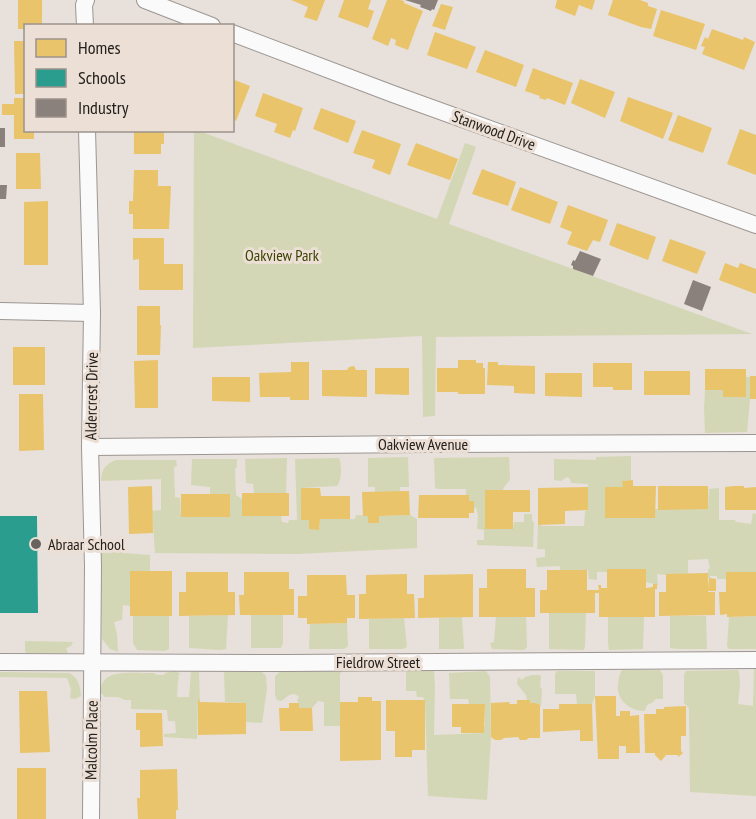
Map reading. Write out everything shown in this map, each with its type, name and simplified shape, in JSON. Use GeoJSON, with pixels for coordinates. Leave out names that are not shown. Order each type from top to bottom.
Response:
{"type":"FeatureCollection","features":[{"type":"Feature","properties":{"kind":"street"},"geometry":{"type":"LineString","coordinates":[[85,24],[86,0]]}},
{"type":"Feature","properties":{"kind":"street"},"geometry":{"type":"LineString","coordinates":[[145,0],[207,24]]}},
{"type":"Feature","properties":{"kind":"street","name":"Stanwood Drive"},"geometry":{"type":"LineString","coordinates":[[234,34],[393,94],[756,225]]}},
{"type":"Feature","properties":{"kind":"street","name":"Aldercrest Drive"},"geometry":{"type":"LineString","coordinates":[[87,132],[92,313],[90,447],[93,566],[92,662]]}},
{"type":"Feature","properties":{"kind":"street"},"geometry":{"type":"LineString","coordinates":[[0,311],[92,313]]}},
{"type":"Feature","properties":{"kind":"street","name":"Oakview Avenue"},"geometry":{"type":"LineString","coordinates":[[90,447],[756,443]]}},
{"type":"Feature","properties":{"kind":"street","name":"Fieldrow Street"},"geometry":{"type":"LineString","coordinates":[[0,662],[756,660]]}},
{"type":"Feature","properties":{"kind":"street","name":"Malcolm Place"},"geometry":{"type":"LineString","coordinates":[[90,819],[92,662]]}},
{"type":"Feature","properties":{"kind":"green space","name":"Oakview Park"},"geometry":{"type":"Polygon","coordinates":[[[194,132],[202,132],[437,219],[465,143],[476,147],[449,224],[752,334],[436,337],[435,416],[423,417],[422,336],[193,348],[194,132]]]}},
{"type":"Feature","properties":{"kind":"green space"},"geometry":{"type":"Polygon","coordinates":[[[745,377],[750,377],[747,432],[705,433],[705,390],[723,390],[724,397],[745,397],[745,377]]]}},
{"type":"Feature","properties":{"kind":"green space"},"geometry":{"type":"Polygon","coordinates":[[[631,456],[631,480],[623,481],[623,487],[605,487],[605,518],[655,518],[655,509],[708,509],[709,489],[719,488],[719,520],[735,520],[751,524],[753,513],[756,514],[756,572],[726,572],[726,579],[717,579],[717,576],[708,578],[710,568],[708,559],[688,560],[688,574],[657,574],[658,585],[646,582],[646,569],[608,569],[607,572],[597,572],[597,580],[589,579],[588,570],[560,570],[560,566],[537,567],[536,558],[545,557],[545,549],[537,549],[538,525],[584,526],[585,511],[588,510],[588,484],[571,483],[567,477],[561,481],[554,480],[554,459],[596,460],[596,457],[631,456]]]}},
{"type":"Feature","properties":{"kind":"green space"},"geometry":{"type":"Polygon","coordinates":[[[408,457],[409,487],[400,487],[400,492],[375,492],[375,487],[368,487],[368,458],[408,457]]]}},
{"type":"Feature","properties":{"kind":"green space"},"geometry":{"type":"Polygon","coordinates":[[[509,457],[510,480],[503,490],[485,491],[485,529],[513,529],[514,522],[524,522],[524,514],[532,514],[533,547],[477,545],[477,540],[484,540],[484,530],[477,529],[478,516],[476,507],[474,509],[474,501],[469,501],[466,489],[437,489],[435,487],[434,458],[509,457]]]}},
{"type":"Feature","properties":{"kind":"green space"},"geometry":{"type":"Polygon","coordinates":[[[287,458],[286,493],[254,493],[253,484],[246,483],[245,459],[287,458]]]}},
{"type":"Feature","properties":{"kind":"green space"},"geometry":{"type":"Polygon","coordinates":[[[339,458],[341,472],[337,486],[301,488],[309,529],[319,529],[320,519],[355,519],[356,515],[368,516],[379,523],[379,516],[410,515],[417,519],[417,548],[298,554],[155,553],[152,511],[161,510],[161,479],[101,481],[105,468],[116,460],[176,460],[177,466],[174,467],[175,497],[180,498],[181,517],[230,517],[230,494],[210,494],[210,487],[191,485],[192,459],[237,459],[236,495],[242,499],[242,516],[281,516],[282,522],[288,523],[289,520],[297,520],[295,459],[339,458]]]}},
{"type":"Feature","properties":{"kind":"green space"},"geometry":{"type":"Polygon","coordinates":[[[101,545],[122,546],[123,553],[150,555],[150,571],[130,572],[130,606],[123,605],[122,620],[114,622],[118,652],[110,649],[102,639],[101,545]]]}},
{"type":"Feature","properties":{"kind":"green space"},"geometry":{"type":"Polygon","coordinates":[[[549,613],[586,613],[584,650],[549,649],[549,613]]]}},
{"type":"Feature","properties":{"kind":"green space"},"geometry":{"type":"Polygon","coordinates":[[[228,615],[226,649],[189,648],[189,616],[228,615]]]}},
{"type":"Feature","properties":{"kind":"green space"},"geometry":{"type":"Polygon","coordinates":[[[251,615],[283,615],[281,648],[251,648],[251,615]]]}},
{"type":"Feature","properties":{"kind":"green space"},"geometry":{"type":"Polygon","coordinates":[[[133,616],[169,616],[169,649],[165,651],[137,650],[133,643],[133,616]]]}},
{"type":"Feature","properties":{"kind":"green space"},"geometry":{"type":"Polygon","coordinates":[[[670,616],[706,616],[707,649],[670,648],[670,616]]]}},
{"type":"Feature","properties":{"kind":"green space"},"geometry":{"type":"Polygon","coordinates":[[[756,616],[756,649],[729,649],[727,646],[729,617],[756,616]]]}},
{"type":"Feature","properties":{"kind":"green space"},"geometry":{"type":"Polygon","coordinates":[[[462,617],[464,648],[439,649],[439,618],[462,617]]]}},
{"type":"Feature","properties":{"kind":"green space"},"geometry":{"type":"Polygon","coordinates":[[[496,617],[526,617],[527,647],[524,650],[492,649],[490,643],[494,642],[496,617]]]}},
{"type":"Feature","properties":{"kind":"green space"},"geometry":{"type":"Polygon","coordinates":[[[608,617],[644,617],[643,649],[609,650],[608,617]]]}},
{"type":"Feature","properties":{"kind":"green space"},"geometry":{"type":"Polygon","coordinates":[[[404,618],[407,647],[369,649],[369,619],[404,618]]]}},
{"type":"Feature","properties":{"kind":"green space"},"geometry":{"type":"Polygon","coordinates":[[[347,623],[348,646],[344,649],[309,649],[310,624],[347,623]]]}},
{"type":"Feature","properties":{"kind":"green space"},"geometry":{"type":"Polygon","coordinates":[[[25,641],[73,642],[66,648],[68,653],[27,653],[25,652],[25,641]]]}},
{"type":"Feature","properties":{"kind":"green space"},"geometry":{"type":"Polygon","coordinates":[[[754,669],[756,669],[756,796],[690,792],[689,708],[684,703],[686,671],[738,670],[740,682],[738,704],[753,706],[754,669]]]}},
{"type":"Feature","properties":{"kind":"green space"},"geometry":{"type":"Polygon","coordinates":[[[406,670],[434,671],[434,735],[484,733],[485,704],[469,704],[468,699],[450,699],[449,673],[486,671],[490,677],[491,737],[487,800],[428,796],[425,701],[423,697],[417,697],[416,691],[406,691],[406,670]]]}},
{"type":"Feature","properties":{"kind":"green space"},"geometry":{"type":"Polygon","coordinates":[[[622,670],[660,670],[663,675],[663,699],[656,699],[646,707],[645,711],[629,707],[622,700],[618,690],[622,670]]]}},
{"type":"Feature","properties":{"kind":"green space"},"geometry":{"type":"Polygon","coordinates":[[[174,671],[180,674],[177,697],[189,697],[191,671],[199,672],[200,702],[198,701],[197,739],[164,737],[164,734],[176,733],[175,721],[168,721],[167,710],[131,709],[131,700],[105,697],[101,693],[102,684],[112,675],[154,673],[164,675],[174,671]]]}},
{"type":"Feature","properties":{"kind":"green space"},"geometry":{"type":"Polygon","coordinates":[[[261,671],[266,676],[267,689],[262,723],[246,722],[246,703],[225,702],[224,672],[261,671]]]}},
{"type":"Feature","properties":{"kind":"green space"},"geometry":{"type":"Polygon","coordinates":[[[281,671],[342,671],[340,674],[340,726],[324,726],[324,702],[318,701],[312,708],[299,708],[297,700],[299,697],[294,694],[281,701],[277,700],[275,676],[281,671]]]}},
{"type":"Feature","properties":{"kind":"green space"},"geometry":{"type":"Polygon","coordinates":[[[557,671],[595,671],[595,696],[592,704],[577,704],[576,694],[555,694],[557,671]]]}},
{"type":"Feature","properties":{"kind":"green space"},"geometry":{"type":"Polygon","coordinates":[[[0,672],[69,673],[77,680],[81,696],[75,699],[70,698],[71,689],[67,678],[0,677],[0,672]]]}},
{"type":"Feature","properties":{"kind":"green space"},"geometry":{"type":"Polygon","coordinates":[[[532,675],[541,677],[541,706],[530,703],[517,684],[518,677],[522,680],[532,675]]]}},
{"type":"Feature","properties":{"kind":"building: Homes"},"geometry":{"type":"Polygon","coordinates":[[[18,0],[42,0],[42,24],[24,24],[24,29],[18,29],[18,0]]]}},
{"type":"Feature","properties":{"kind":"building: Homes"},"geometry":{"type":"Polygon","coordinates":[[[291,0],[325,0],[317,21],[304,17],[308,7],[291,0]]]}},
{"type":"Feature","properties":{"kind":"building: Homes"},"geometry":{"type":"Polygon","coordinates":[[[344,0],[371,0],[368,9],[374,11],[368,28],[338,17],[344,0]]]}},
{"type":"Feature","properties":{"kind":"building: Homes"},"geometry":{"type":"Polygon","coordinates":[[[387,0],[404,1],[423,11],[408,50],[395,45],[396,40],[391,38],[388,46],[372,39],[387,0]]]}},
{"type":"Feature","properties":{"kind":"building: Homes"},"geometry":{"type":"Polygon","coordinates":[[[557,0],[595,0],[592,10],[579,5],[575,16],[555,8],[557,0]]]}},
{"type":"Feature","properties":{"kind":"building: Homes"},"geometry":{"type":"Polygon","coordinates":[[[613,0],[640,0],[657,9],[651,29],[608,15],[613,0]]]}},
{"type":"Feature","properties":{"kind":"building: Homes"},"geometry":{"type":"Polygon","coordinates":[[[441,4],[453,7],[445,30],[432,26],[441,4]]]}},
{"type":"Feature","properties":{"kind":"building: Homes"},"geometry":{"type":"Polygon","coordinates":[[[661,10],[705,24],[696,50],[653,36],[661,10]]]}},
{"type":"Feature","properties":{"kind":"building: Homes"},"geometry":{"type":"Polygon","coordinates":[[[712,29],[755,42],[744,70],[702,54],[705,47],[701,46],[705,37],[708,39],[712,29]]]}},
{"type":"Feature","properties":{"kind":"building: Homes"},"geometry":{"type":"Polygon","coordinates":[[[435,32],[476,47],[467,69],[427,55],[435,32]]]}},
{"type":"Feature","properties":{"kind":"building: Homes"},"geometry":{"type":"Polygon","coordinates":[[[14,41],[24,41],[24,94],[15,94],[14,41]]]}},
{"type":"Feature","properties":{"kind":"building: Homes"},"geometry":{"type":"Polygon","coordinates":[[[485,50],[524,65],[516,87],[476,72],[485,50]]]}},
{"type":"Feature","properties":{"kind":"building: Homes"},"geometry":{"type":"Polygon","coordinates":[[[533,68],[573,83],[565,105],[547,98],[546,100],[539,98],[540,96],[525,91],[533,68]]]}},
{"type":"Feature","properties":{"kind":"building: Homes"},"geometry":{"type":"Polygon","coordinates":[[[580,79],[615,92],[605,118],[571,103],[580,79]]]}},
{"type":"Feature","properties":{"kind":"building: Homes"},"geometry":{"type":"Polygon","coordinates":[[[234,80],[250,86],[236,121],[234,120],[234,80]]]}},
{"type":"Feature","properties":{"kind":"building: Homes"},"geometry":{"type":"Polygon","coordinates":[[[263,93],[303,108],[295,131],[293,130],[290,138],[274,132],[277,124],[255,116],[263,93]]]}},
{"type":"Feature","properties":{"kind":"building: Homes"},"geometry":{"type":"Polygon","coordinates":[[[628,97],[673,113],[663,139],[620,121],[628,97]]]}},
{"type":"Feature","properties":{"kind":"building: Homes"},"geometry":{"type":"Polygon","coordinates":[[[14,98],[24,98],[24,132],[34,132],[34,139],[14,139],[14,115],[2,115],[2,104],[14,104],[14,98]]]}},
{"type":"Feature","properties":{"kind":"building: Homes"},"geometry":{"type":"Polygon","coordinates":[[[321,108],[356,121],[348,143],[313,129],[321,108]]]}},
{"type":"Feature","properties":{"kind":"building: Homes"},"geometry":{"type":"Polygon","coordinates":[[[678,115],[712,128],[703,153],[668,140],[678,115]]]}},
{"type":"Feature","properties":{"kind":"building: Homes"},"geometry":{"type":"Polygon","coordinates":[[[740,129],[756,135],[756,175],[727,164],[740,129]]]}},
{"type":"Feature","properties":{"kind":"building: Homes"},"geometry":{"type":"Polygon","coordinates":[[[362,130],[401,144],[390,175],[372,168],[375,160],[353,153],[362,130]]]}},
{"type":"Feature","properties":{"kind":"building: Homes"},"geometry":{"type":"Polygon","coordinates":[[[134,132],[164,132],[161,154],[134,154],[134,132]]]}},
{"type":"Feature","properties":{"kind":"building: Homes"},"geometry":{"type":"Polygon","coordinates":[[[416,143],[458,159],[450,180],[407,165],[416,143]]]}},
{"type":"Feature","properties":{"kind":"building: Homes"},"geometry":{"type":"Polygon","coordinates":[[[16,153],[40,153],[41,189],[16,189],[16,153]]]}},
{"type":"Feature","properties":{"kind":"building: Homes"},"geometry":{"type":"Polygon","coordinates":[[[482,169],[516,182],[508,206],[472,194],[482,169]]]}},
{"type":"Feature","properties":{"kind":"building: Homes"},"geometry":{"type":"Polygon","coordinates":[[[134,170],[158,170],[158,186],[171,186],[169,229],[133,229],[133,214],[129,214],[129,201],[133,201],[134,170]]]}},
{"type":"Feature","properties":{"kind":"building: Homes"},"geometry":{"type":"Polygon","coordinates":[[[520,187],[558,202],[550,224],[511,210],[520,187]]]}},
{"type":"Feature","properties":{"kind":"building: Homes"},"geometry":{"type":"Polygon","coordinates":[[[48,201],[48,265],[24,265],[24,202],[48,201]]]}},
{"type":"Feature","properties":{"kind":"building: Homes"},"geometry":{"type":"Polygon","coordinates":[[[568,205],[608,220],[600,242],[593,240],[587,251],[567,244],[572,232],[560,227],[568,205]]]}},
{"type":"Feature","properties":{"kind":"building: Homes"},"geometry":{"type":"Polygon","coordinates":[[[617,223],[656,237],[648,260],[609,245],[617,223]]]}},
{"type":"Feature","properties":{"kind":"building: Homes"},"geometry":{"type":"Polygon","coordinates":[[[133,238],[164,238],[164,264],[183,264],[183,290],[139,290],[139,259],[133,260],[133,238]]]}},
{"type":"Feature","properties":{"kind":"building: Homes"},"geometry":{"type":"Polygon","coordinates":[[[670,239],[706,252],[697,274],[662,261],[670,239]]]}},
{"type":"Feature","properties":{"kind":"building: Homes"},"geometry":{"type":"Polygon","coordinates":[[[725,263],[738,268],[740,263],[756,269],[756,294],[719,280],[725,263]]]}},
{"type":"Feature","properties":{"kind":"building: Homes"},"geometry":{"type":"Polygon","coordinates":[[[137,306],[160,306],[160,355],[137,355],[137,306]]]}},
{"type":"Feature","properties":{"kind":"building: Homes"},"geometry":{"type":"Polygon","coordinates":[[[13,347],[45,347],[45,385],[13,385],[13,347]]]}},
{"type":"Feature","properties":{"kind":"building: Homes"},"geometry":{"type":"Polygon","coordinates":[[[158,360],[158,408],[135,408],[134,361],[158,360]]]}},
{"type":"Feature","properties":{"kind":"building: Homes"},"geometry":{"type":"Polygon","coordinates":[[[458,360],[476,360],[476,363],[483,363],[485,394],[437,392],[437,368],[458,368],[458,360]]]}},
{"type":"Feature","properties":{"kind":"building: Homes"},"geometry":{"type":"Polygon","coordinates":[[[291,362],[309,362],[309,400],[290,400],[290,397],[260,397],[259,373],[291,372],[291,362]]]}},
{"type":"Feature","properties":{"kind":"building: Homes"},"geometry":{"type":"Polygon","coordinates":[[[488,362],[498,362],[498,365],[535,366],[535,394],[514,393],[514,386],[487,385],[488,362]]]}},
{"type":"Feature","properties":{"kind":"building: Homes"},"geometry":{"type":"Polygon","coordinates":[[[593,363],[632,363],[632,390],[593,387],[593,363]]]}},
{"type":"Feature","properties":{"kind":"building: Homes"},"geometry":{"type":"Polygon","coordinates":[[[354,366],[356,370],[367,370],[367,397],[322,396],[322,370],[347,370],[354,366]]]}},
{"type":"Feature","properties":{"kind":"building: Homes"},"geometry":{"type":"Polygon","coordinates":[[[375,368],[409,368],[409,395],[375,394],[375,368]]]}},
{"type":"Feature","properties":{"kind":"building: Homes"},"geometry":{"type":"Polygon","coordinates":[[[705,369],[746,369],[746,397],[723,397],[723,390],[705,390],[705,369]]]}},
{"type":"Feature","properties":{"kind":"building: Homes"},"geometry":{"type":"Polygon","coordinates":[[[644,371],[690,371],[690,395],[644,395],[644,371]]]}},
{"type":"Feature","properties":{"kind":"building: Homes"},"geometry":{"type":"Polygon","coordinates":[[[545,373],[582,373],[582,397],[545,396],[545,373]]]}},
{"type":"Feature","properties":{"kind":"building: Homes"},"geometry":{"type":"Polygon","coordinates":[[[750,376],[756,376],[756,399],[750,399],[750,376]]]}},
{"type":"Feature","properties":{"kind":"building: Homes"},"geometry":{"type":"Polygon","coordinates":[[[212,377],[250,377],[250,402],[212,401],[212,377]]]}},
{"type":"Feature","properties":{"kind":"building: Homes"},"geometry":{"type":"Polygon","coordinates":[[[19,394],[43,394],[44,450],[19,451],[19,394]]]}},
{"type":"Feature","properties":{"kind":"building: Homes"},"geometry":{"type":"Polygon","coordinates":[[[633,480],[633,486],[656,486],[655,518],[605,518],[605,487],[623,487],[622,481],[633,480]]]}},
{"type":"Feature","properties":{"kind":"building: Homes"},"geometry":{"type":"Polygon","coordinates":[[[152,486],[153,533],[129,534],[128,487],[152,486]]]}},
{"type":"Feature","properties":{"kind":"building: Homes"},"geometry":{"type":"Polygon","coordinates":[[[658,486],[708,486],[708,509],[658,510],[658,486]]]}},
{"type":"Feature","properties":{"kind":"building: Homes"},"geometry":{"type":"Polygon","coordinates":[[[588,487],[588,510],[565,511],[565,524],[538,525],[538,488],[588,487]]]}},
{"type":"Feature","properties":{"kind":"building: Homes"},"geometry":{"type":"Polygon","coordinates":[[[725,487],[756,487],[756,510],[725,510],[725,487]]]}},
{"type":"Feature","properties":{"kind":"building: Homes"},"geometry":{"type":"Polygon","coordinates":[[[301,488],[320,488],[321,496],[350,496],[350,519],[320,519],[319,530],[309,529],[309,520],[301,520],[301,488]]]}},
{"type":"Feature","properties":{"kind":"building: Homes"},"geometry":{"type":"Polygon","coordinates":[[[485,490],[530,490],[530,512],[513,512],[513,529],[485,529],[485,490]]]}},
{"type":"Feature","properties":{"kind":"building: Homes"},"geometry":{"type":"Polygon","coordinates":[[[409,491],[410,515],[379,516],[379,523],[368,523],[368,516],[363,516],[362,492],[409,491]]]}},
{"type":"Feature","properties":{"kind":"building: Homes"},"geometry":{"type":"Polygon","coordinates":[[[242,493],[289,493],[289,516],[242,516],[242,493]]]}},
{"type":"Feature","properties":{"kind":"building: Homes"},"geometry":{"type":"Polygon","coordinates":[[[181,494],[230,494],[230,517],[181,517],[181,494]]]}},
{"type":"Feature","properties":{"kind":"building: Homes"},"geometry":{"type":"Polygon","coordinates":[[[419,495],[469,495],[469,501],[474,501],[474,513],[469,513],[469,518],[418,518],[419,495]]]}},
{"type":"Feature","properties":{"kind":"building: Homes"},"geometry":{"type":"Polygon","coordinates":[[[487,569],[526,569],[526,588],[535,588],[535,617],[479,617],[479,588],[487,588],[487,569]]]}},
{"type":"Feature","properties":{"kind":"building: Homes"},"geometry":{"type":"Polygon","coordinates":[[[607,569],[646,569],[646,588],[657,584],[655,617],[599,617],[599,593],[595,593],[595,613],[540,613],[540,590],[547,590],[547,570],[587,570],[587,590],[599,590],[598,585],[601,585],[601,588],[607,588],[607,569]]]}},
{"type":"Feature","properties":{"kind":"building: Homes"},"geometry":{"type":"Polygon","coordinates":[[[130,571],[172,571],[172,616],[130,616],[130,571]]]}},
{"type":"Feature","properties":{"kind":"building: Homes"},"geometry":{"type":"Polygon","coordinates":[[[186,572],[228,572],[228,592],[235,592],[235,615],[179,616],[179,592],[186,592],[186,572]]]}},
{"type":"Feature","properties":{"kind":"building: Homes"},"geometry":{"type":"Polygon","coordinates":[[[244,572],[289,572],[289,589],[294,589],[294,615],[240,615],[239,595],[244,595],[244,572]]]}},
{"type":"Feature","properties":{"kind":"building: Homes"},"geometry":{"type":"Polygon","coordinates":[[[726,572],[756,572],[756,616],[727,617],[727,614],[720,615],[719,592],[726,592],[726,572]]]}},
{"type":"Feature","properties":{"kind":"building: Homes"},"geometry":{"type":"Polygon","coordinates":[[[708,573],[708,589],[709,578],[716,579],[716,591],[708,591],[715,592],[715,615],[659,616],[659,592],[666,592],[666,574],[708,573]]]}},
{"type":"Feature","properties":{"kind":"building: Homes"},"geometry":{"type":"Polygon","coordinates":[[[407,574],[407,594],[414,594],[415,618],[359,619],[359,594],[366,594],[366,575],[407,574]]]}},
{"type":"Feature","properties":{"kind":"building: Homes"},"geometry":{"type":"Polygon","coordinates":[[[473,574],[473,617],[418,618],[418,598],[424,598],[424,575],[473,574]]]}},
{"type":"Feature","properties":{"kind":"building: Homes"},"geometry":{"type":"Polygon","coordinates":[[[307,575],[346,575],[347,595],[355,595],[355,618],[347,618],[347,623],[307,624],[307,618],[298,618],[298,596],[307,596],[307,575]]]}},
{"type":"Feature","properties":{"kind":"building: Homes"},"geometry":{"type":"Polygon","coordinates":[[[19,691],[47,691],[50,752],[20,753],[19,691]]]}},
{"type":"Feature","properties":{"kind":"building: Homes"},"geometry":{"type":"Polygon","coordinates":[[[595,696],[616,696],[616,716],[620,716],[620,711],[630,711],[630,716],[639,715],[640,753],[626,753],[626,746],[619,746],[619,759],[598,759],[595,696]]]}},
{"type":"Feature","properties":{"kind":"building: Homes"},"geometry":{"type":"Polygon","coordinates":[[[358,697],[372,697],[372,701],[381,701],[381,760],[340,761],[340,702],[358,702],[358,697]]]}},
{"type":"Feature","properties":{"kind":"building: Homes"},"geometry":{"type":"Polygon","coordinates":[[[198,699],[200,702],[246,703],[246,734],[198,735],[198,699]]]}},
{"type":"Feature","properties":{"kind":"building: Homes"},"geometry":{"type":"Polygon","coordinates":[[[386,700],[425,700],[425,750],[412,750],[412,757],[395,757],[395,731],[386,731],[386,700]]]}},
{"type":"Feature","properties":{"kind":"building: Homes"},"geometry":{"type":"Polygon","coordinates":[[[517,700],[530,700],[530,703],[540,705],[540,738],[520,740],[518,737],[495,740],[491,737],[491,703],[517,704],[517,700]]]}},
{"type":"Feature","properties":{"kind":"building: Homes"},"geometry":{"type":"Polygon","coordinates":[[[289,703],[299,703],[299,708],[312,708],[313,731],[280,731],[279,708],[289,708],[289,703]]]}},
{"type":"Feature","properties":{"kind":"building: Homes"},"geometry":{"type":"Polygon","coordinates":[[[452,704],[485,704],[484,733],[461,733],[461,727],[452,727],[452,704]]]}},
{"type":"Feature","properties":{"kind":"building: Homes"},"geometry":{"type":"Polygon","coordinates":[[[559,704],[592,704],[593,741],[580,741],[580,730],[543,732],[543,709],[559,709],[559,704]]]}},
{"type":"Feature","properties":{"kind":"building: Homes"},"geometry":{"type":"Polygon","coordinates":[[[686,706],[686,736],[681,736],[683,753],[678,757],[678,755],[666,755],[661,761],[655,753],[645,753],[644,714],[656,714],[656,709],[664,709],[664,707],[686,706]]]}},
{"type":"Feature","properties":{"kind":"building: Homes"},"geometry":{"type":"Polygon","coordinates":[[[136,713],[162,713],[163,746],[140,747],[140,730],[136,730],[136,713]]]}},
{"type":"Feature","properties":{"kind":"building: Homes"},"geometry":{"type":"Polygon","coordinates":[[[17,768],[46,768],[46,819],[17,819],[17,768]]]}},
{"type":"Feature","properties":{"kind":"building: Homes"},"geometry":{"type":"Polygon","coordinates":[[[177,769],[178,810],[176,810],[176,819],[138,819],[137,798],[140,798],[140,770],[177,769]]]}},
{"type":"Feature","properties":{"kind":"building: Schools"},"geometry":{"type":"Polygon","coordinates":[[[0,516],[37,516],[38,613],[0,613],[0,516]]]}},
{"type":"Feature","properties":{"kind":"building: Industry"},"geometry":{"type":"Polygon","coordinates":[[[405,0],[438,0],[434,10],[431,11],[405,0]]]}},
{"type":"Feature","properties":{"kind":"building: Industry"},"geometry":{"type":"Polygon","coordinates":[[[0,128],[5,128],[5,147],[0,147],[0,128]]]}},
{"type":"Feature","properties":{"kind":"building: Industry"},"geometry":{"type":"Polygon","coordinates":[[[0,185],[7,185],[6,199],[0,199],[0,185]]]}},
{"type":"Feature","properties":{"kind":"building: Industry"},"geometry":{"type":"Polygon","coordinates":[[[580,251],[601,259],[593,276],[573,269],[571,265],[580,251]]]}},
{"type":"Feature","properties":{"kind":"building: Industry"},"geometry":{"type":"Polygon","coordinates":[[[693,280],[711,287],[702,311],[684,304],[693,280]]]}},
{"type":"Feature","properties":{"kind":"place","name":"Abraar School"},"geometry":{"type":"Point","coordinates":[36,544]}}]}
